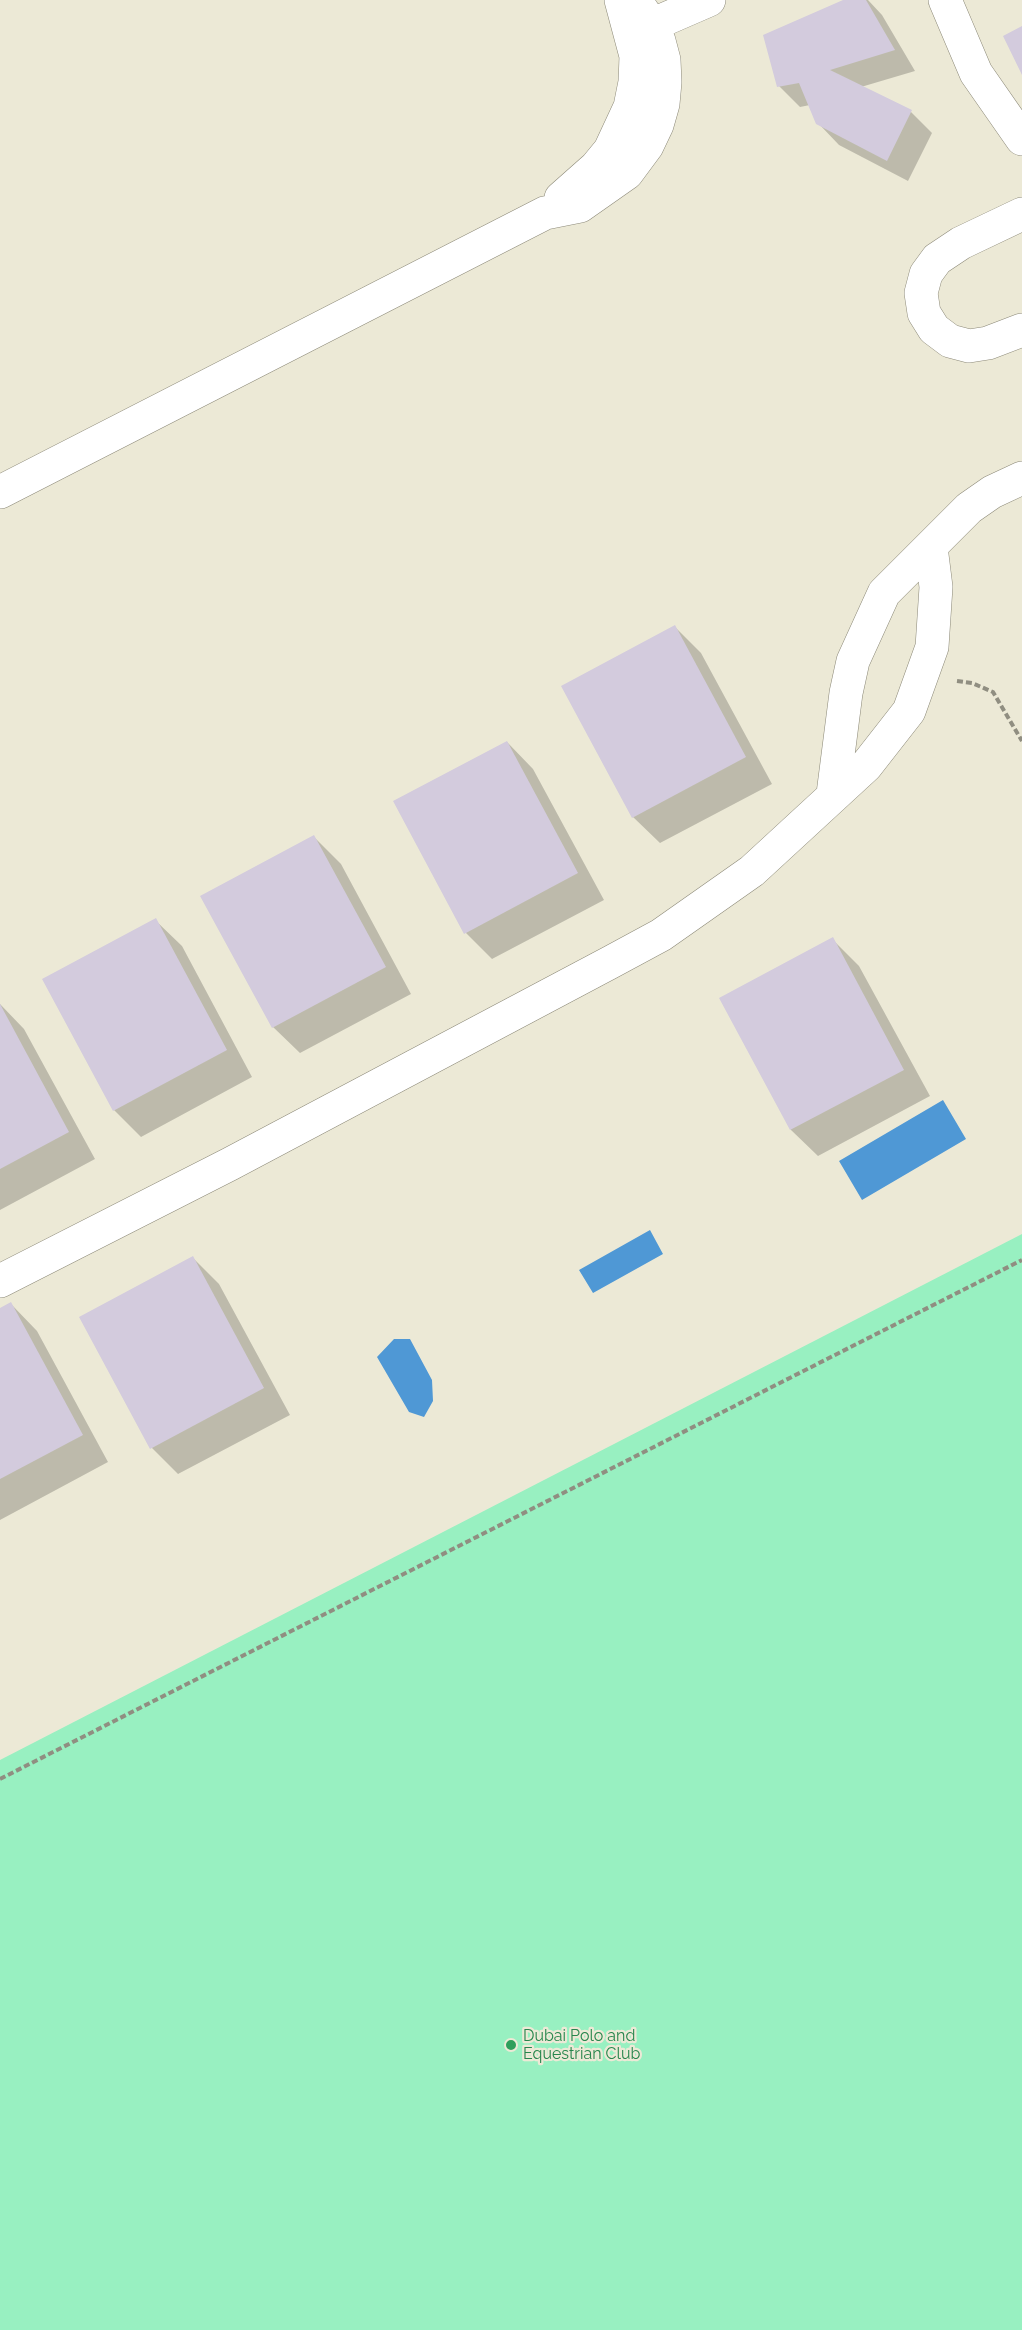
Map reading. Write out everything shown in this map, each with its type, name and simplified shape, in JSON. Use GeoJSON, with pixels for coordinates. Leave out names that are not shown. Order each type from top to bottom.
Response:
{"type":"FeatureCollection","features":[{"type":"Feature","properties":{"kind":"street"},"geometry":{"type":"LineString","coordinates":[[0,492],[545,213],[596,167],[621,131],[635,82],[639,19],[621,0]]}},
{"type":"Feature","properties":{"kind":"street"},"geometry":{"type":"LineString","coordinates":[[639,19],[709,0]]}},
{"type":"Feature","properties":{"kind":"street"},"geometry":{"type":"LineString","coordinates":[[948,1],[976,74],[1022,139]]}},
{"type":"Feature","properties":{"kind":"street"},"geometry":{"type":"LineString","coordinates":[[1022,214],[961,243],[937,259],[926,274],[921,293],[924,313],[934,329],[950,341],[969,346],[988,344],[1022,330]]}},
{"type":"Feature","properties":{"kind":"street"},"geometry":{"type":"LineString","coordinates":[[833,794],[846,693],[853,661],[885,593],[969,508],[992,492],[1022,478]]}},
{"type":"Feature","properties":{"kind":"street"},"geometry":{"type":"LineString","coordinates":[[0,1281],[230,1164],[661,935],[752,871],[866,766],[909,711],[932,647],[936,587],[931,547]]}},
{"type":"Feature","properties":{"kind":"path"},"geometry":{"type":"LineString","coordinates":[[923,676],[972,683],[993,692],[1022,741]]}},
{"type":"Feature","properties":{"kind":"path"},"geometry":{"type":"LineString","coordinates":[[0,1779],[1022,1260]]}},
{"type":"Feature","properties":{"kind":"green space","name":"Dubai Polo and Equestrian Club"},"geometry":{"type":"Polygon","coordinates":[[[1022,1234],[1022,2330],[0,2330],[0,1760],[1022,1234]]]}},
{"type":"Feature","properties":{"kind":"water"},"geometry":{"type":"Polygon","coordinates":[[[943,1100],[966,1139],[862,1200],[839,1161],[943,1100]]]}},
{"type":"Feature","properties":{"kind":"water"},"geometry":{"type":"Polygon","coordinates":[[[650,1230],[663,1254],[593,1293],[579,1270],[650,1230]]]}},
{"type":"Feature","properties":{"kind":"water"},"geometry":{"type":"Polygon","coordinates":[[[394,1339],[410,1339],[432,1380],[433,1401],[424,1417],[409,1412],[377,1357],[394,1339]]]}},
{"type":"Feature","properties":{"kind":"building"},"geometry":{"type":"Polygon","coordinates":[[[843,0],[866,0],[895,50],[830,70],[912,110],[887,161],[816,124],[799,83],[777,87],[763,35],[843,0]]]}},
{"type":"Feature","properties":{"kind":"building"},"geometry":{"type":"Polygon","coordinates":[[[1022,26],[1022,75],[1003,36],[1022,26]]]}},
{"type":"Feature","properties":{"kind":"building"},"geometry":{"type":"Polygon","coordinates":[[[675,625],[746,757],[632,818],[561,686],[675,625]]]}},
{"type":"Feature","properties":{"kind":"building"},"geometry":{"type":"Polygon","coordinates":[[[507,741],[578,873],[464,934],[393,801],[507,741]]]}},
{"type":"Feature","properties":{"kind":"building"},"geometry":{"type":"Polygon","coordinates":[[[314,835],[386,967],[272,1028],[200,896],[314,835]]]}},
{"type":"Feature","properties":{"kind":"building"},"geometry":{"type":"Polygon","coordinates":[[[156,918],[227,1050],[113,1111],[42,979],[156,918]]]}},
{"type":"Feature","properties":{"kind":"building"},"geometry":{"type":"Polygon","coordinates":[[[833,937],[904,1070],[790,1130],[719,998],[833,937]]]}},
{"type":"Feature","properties":{"kind":"building"},"geometry":{"type":"Polygon","coordinates":[[[0,1004],[69,1132],[0,1169],[0,1004]]]}},
{"type":"Feature","properties":{"kind":"building"},"geometry":{"type":"Polygon","coordinates":[[[193,1256],[264,1388],[150,1449],[79,1317],[193,1256]]]}},
{"type":"Feature","properties":{"kind":"building"},"geometry":{"type":"Polygon","coordinates":[[[11,1302],[83,1435],[0,1479],[0,1308],[11,1302]]]}},
{"type":"Feature","properties":{"kind":"place","name":"Dubai Polo and Equestrian Club"},"geometry":{"type":"Point","coordinates":[511,2045]}}]}
